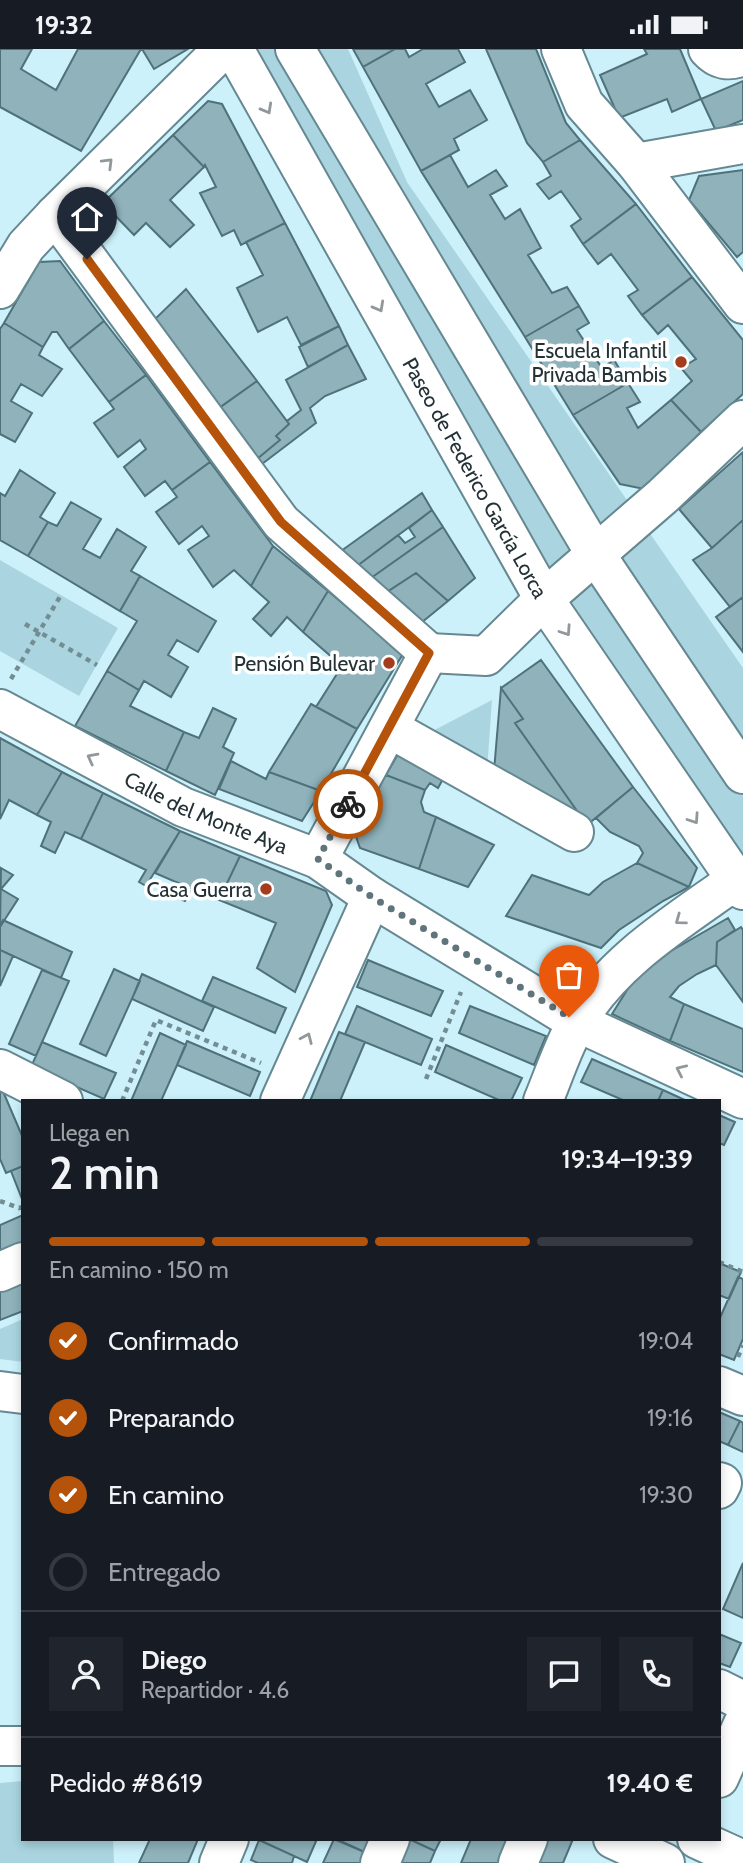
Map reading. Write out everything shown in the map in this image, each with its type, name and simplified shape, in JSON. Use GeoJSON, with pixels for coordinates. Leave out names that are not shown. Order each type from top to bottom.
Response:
{"type":"FeatureCollection","features":[{"type":"Feature","properties":{"kind":"street"},"geometry":{"type":"LineString","coordinates":[[0,289],[26,246],[222,49]]}},
{"type":"Feature","properties":{"kind":"street","name":"Paseo de Federico García Lorca"},"geometry":{"type":"LineString","coordinates":[[234,49],[544,599],[739,885]]}},
{"type":"Feature","properties":{"kind":"street"},"geometry":{"type":"LineString","coordinates":[[295,49],[596,555],[743,774]]}},
{"type":"Feature","properties":{"kind":"street"},"geometry":{"type":"LineString","coordinates":[[561,49],[584,104],[636,163],[743,304]]}},
{"type":"Feature","properties":{"kind":"street"},"geometry":{"type":"LineString","coordinates":[[708,49],[714,56],[725,60],[743,56]]}},
{"type":"Feature","properties":{"kind":"street"},"geometry":{"type":"LineString","coordinates":[[636,163],[743,144]]}},
{"type":"Feature","properties":{"kind":"street"},"geometry":{"type":"LineString","coordinates":[[55,215],[281,522],[429,653],[486,656],[544,599],[663,496],[743,420]]}},
{"type":"Feature","properties":{"kind":"street"},"geometry":{"type":"LineString","coordinates":[[318,859],[429,653]]}},
{"type":"Feature","properties":{"kind":"street","name":"Calle del Monte Aya"},"geometry":{"type":"LineString","coordinates":[[3,698],[183,807],[318,859],[372,897],[577,1022],[743,1099]]}},
{"type":"Feature","properties":{"kind":"street"},"geometry":{"type":"LineString","coordinates":[[389,728],[574,832]]}},
{"type":"Feature","properties":{"kind":"street"},"geometry":{"type":"LineString","coordinates":[[544,1099],[577,1022],[618,969],[676,923],[739,885]]}},
{"type":"Feature","properties":{"kind":"street"},"geometry":{"type":"LineString","coordinates":[[285,1088],[372,897]]}},
{"type":"Feature","properties":{"kind":"street"},"geometry":{"type":"LineString","coordinates":[[0,1069],[59,1099]]}},
{"type":"Feature","properties":{"kind":"street"},"geometry":{"type":"LineString","coordinates":[[0,1272],[21,1263]]}},
{"type":"Feature","properties":{"kind":"street"},"geometry":{"type":"LineString","coordinates":[[721,1387],[743,1396]]}},
{"type":"Feature","properties":{"kind":"street"},"geometry":{"type":"LineString","coordinates":[[0,1391],[21,1394]]}},
{"type":"Feature","properties":{"kind":"street"},"geometry":{"type":"LineString","coordinates":[[721,1690],[743,1701]]}},
{"type":"Feature","properties":{"kind":"street"},"geometry":{"type":"LineString","coordinates":[[721,1773],[743,1724]]}},
{"type":"Feature","properties":{"kind":"street"},"geometry":{"type":"LineString","coordinates":[[0,1746],[21,1746]]}},
{"type":"Feature","properties":{"kind":"street"},"geometry":{"type":"LineString","coordinates":[[219,1863],[228,1841]]}},
{"type":"Feature","properties":{"kind":"street"},"geometry":{"type":"LineString","coordinates":[[380,1863],[389,1841]]}},
{"type":"Feature","properties":{"kind":"street"},"geometry":{"type":"LineString","coordinates":[[518,1863],[527,1841]]}},
{"type":"Feature","properties":{"kind":"street"},"geometry":{"type":"LineString","coordinates":[[616,1841],[665,1863]]}},
{"type":"Feature","properties":{"kind":"street"},"geometry":{"type":"LineString","coordinates":[[681,1863],[693,1841]]}},
{"type":"Feature","properties":{"kind":"street"},"geometry":{"type":"LineString","coordinates":[[699,1841],[743,1860]]}},
{"type":"Feature","properties":{"kind":"path"},"geometry":{"type":"LineString","coordinates":[[3,698],[61,595]]}},
{"type":"Feature","properties":{"kind":"path"},"geometry":{"type":"LineString","coordinates":[[25,624],[97,665]]}},
{"type":"Feature","properties":{"kind":"path"},"geometry":{"type":"LineString","coordinates":[[426,1079],[461,992]]}},
{"type":"Feature","properties":{"kind":"path"},"geometry":{"type":"LineString","coordinates":[[123,1099],[156,1020],[285,1088]]}},
{"type":"Feature","properties":{"kind":"path"},"geometry":{"type":"LineString","coordinates":[[0,1201],[21,1208]]}},
{"type":"Feature","properties":{"kind":"path"},"geometry":{"type":"LineString","coordinates":[[721,1263],[743,1272]]}},
{"type":"Feature","properties":{"kind":"shaded area"},"geometry":{"type":"Polygon","coordinates":[[[236,49],[348,49],[407,182],[743,668],[743,890],[236,49]]]}},
{"type":"Feature","properties":{"kind":"shaded area"},"geometry":{"type":"Polygon","coordinates":[[[0,560],[118,628],[79,696],[0,651],[0,560]]]}},
{"type":"Feature","properties":{"kind":"shaded area"},"geometry":{"type":"Polygon","coordinates":[[[492,700],[487,771],[425,735],[492,700]]]}},
{"type":"Feature","properties":{"kind":"shaded area"},"geometry":{"type":"Polygon","coordinates":[[[21,1320],[21,1362],[0,1359],[0,1329],[21,1320]]]}},
{"type":"Feature","properties":{"kind":"shaded area"},"geometry":{"type":"Polygon","coordinates":[[[21,1781],[21,1841],[113,1841],[114,1863],[0,1863],[0,1783],[21,1781]]]}},
{"type":"Feature","properties":{"kind":"building"},"geometry":{"type":"Polygon","coordinates":[[[0,49],[32,49],[21,69],[56,90],[78,49],[141,49],[81,151],[0,107],[0,49]]]}},
{"type":"Feature","properties":{"kind":"building"},"geometry":{"type":"Polygon","coordinates":[[[142,49],[188,49],[154,69],[142,49]]]}},
{"type":"Feature","properties":{"kind":"building"},"geometry":{"type":"Polygon","coordinates":[[[353,49],[395,49],[363,67],[353,49]]]}},
{"type":"Feature","properties":{"kind":"building"},"geometry":{"type":"Polygon","coordinates":[[[395,49],[405,49],[409,57],[423,49],[458,49],[465,62],[426,84],[439,107],[470,90],[487,120],[454,139],[459,150],[421,171],[363,67],[395,49]]]}},
{"type":"Feature","properties":{"kind":"building"},"geometry":{"type":"Polygon","coordinates":[[[486,49],[536,49],[566,123],[580,140],[543,162],[527,143],[486,49]]]}},
{"type":"Feature","properties":{"kind":"building"},"geometry":{"type":"Polygon","coordinates":[[[644,49],[680,49],[701,99],[672,112],[667,99],[619,118],[600,75],[647,54],[644,49]]]}},
{"type":"Feature","properties":{"kind":"building"},"geometry":{"type":"Polygon","coordinates":[[[743,81],[743,120],[716,131],[701,99],[743,81]]]}},
{"type":"Feature","properties":{"kind":"building"},"geometry":{"type":"Polygon","coordinates":[[[208,101],[222,104],[285,223],[241,245],[234,230],[222,236],[200,193],[216,187],[205,165],[204,167],[173,135],[208,101]]]}},
{"type":"Feature","properties":{"kind":"building"},"geometry":{"type":"Polygon","coordinates":[[[173,135],[204,167],[170,200],[194,225],[170,247],[146,223],[134,235],[103,203],[173,135]]]}},
{"type":"Feature","properties":{"kind":"building"},"geometry":{"type":"Polygon","coordinates":[[[580,140],[636,204],[583,244],[571,226],[581,219],[561,191],[549,199],[537,184],[551,176],[543,162],[580,140]]]}},
{"type":"Feature","properties":{"kind":"building"},"geometry":{"type":"Polygon","coordinates":[[[450,155],[468,187],[496,170],[507,186],[490,195],[505,219],[520,209],[541,248],[528,255],[552,293],[567,287],[579,306],[525,337],[421,171],[450,155]]]}},
{"type":"Feature","properties":{"kind":"building"},"geometry":{"type":"Polygon","coordinates":[[[743,170],[743,252],[737,257],[689,200],[699,176],[743,170]]]}},
{"type":"Feature","properties":{"kind":"building"},"geometry":{"type":"Polygon","coordinates":[[[636,204],[692,277],[642,315],[628,296],[638,290],[611,254],[598,264],[583,244],[636,204]]]}},
{"type":"Feature","properties":{"kind":"building"},"geometry":{"type":"Polygon","coordinates":[[[285,223],[339,326],[301,345],[287,317],[258,332],[237,288],[263,275],[246,242],[285,223]]]}},
{"type":"Feature","properties":{"kind":"building"},"geometry":{"type":"Polygon","coordinates":[[[60,261],[104,321],[69,349],[57,332],[52,332],[43,347],[4,323],[39,262],[60,261]]]}},
{"type":"Feature","properties":{"kind":"building"},"geometry":{"type":"Polygon","coordinates":[[[692,277],[743,340],[743,394],[701,432],[671,400],[692,381],[681,368],[696,359],[668,325],[658,334],[642,315],[692,277]]]}},
{"type":"Feature","properties":{"kind":"building"},"geometry":{"type":"Polygon","coordinates":[[[186,289],[257,381],[219,408],[153,321],[186,289]]]}},
{"type":"Feature","properties":{"kind":"building"},"geometry":{"type":"Polygon","coordinates":[[[579,306],[589,323],[577,330],[602,368],[614,360],[628,383],[573,415],[525,337],[579,306]]]}},
{"type":"Feature","properties":{"kind":"building"},"geometry":{"type":"Polygon","coordinates":[[[104,321],[146,375],[109,402],[69,349],[104,321]]]}},
{"type":"Feature","properties":{"kind":"building"},"geometry":{"type":"Polygon","coordinates":[[[4,323],[43,347],[39,355],[62,369],[42,396],[21,384],[11,401],[32,413],[15,442],[0,434],[0,329],[4,323]]]}},
{"type":"Feature","properties":{"kind":"building"},"geometry":{"type":"Polygon","coordinates":[[[339,326],[348,345],[308,367],[299,347],[339,326]]]}},
{"type":"Feature","properties":{"kind":"building"},"geometry":{"type":"Polygon","coordinates":[[[348,345],[366,379],[325,396],[310,408],[316,423],[262,464],[257,459],[280,440],[276,436],[289,424],[287,421],[301,410],[286,380],[348,345]]]}},
{"type":"Feature","properties":{"kind":"building"},"geometry":{"type":"Polygon","coordinates":[[[146,375],[210,462],[172,490],[165,481],[145,496],[124,467],[146,449],[140,440],[118,457],[94,423],[114,409],[109,402],[146,375]]]}},
{"type":"Feature","properties":{"kind":"building"},"geometry":{"type":"Polygon","coordinates":[[[257,381],[289,424],[276,436],[280,440],[257,459],[219,408],[257,381]]]}},
{"type":"Feature","properties":{"kind":"building"},"geometry":{"type":"Polygon","coordinates":[[[628,383],[640,402],[627,408],[638,428],[671,400],[701,432],[644,489],[620,484],[573,415],[628,383]]]}},
{"type":"Feature","properties":{"kind":"building"},"geometry":{"type":"Polygon","coordinates":[[[743,452],[743,520],[712,548],[679,509],[743,452]]]}},
{"type":"Feature","properties":{"kind":"building"},"geometry":{"type":"Polygon","coordinates":[[[210,462],[273,546],[251,586],[234,570],[213,587],[188,550],[209,536],[202,526],[179,544],[156,512],[177,497],[172,490],[210,462]]]}},
{"type":"Feature","properties":{"kind":"building"},"geometry":{"type":"Polygon","coordinates":[[[20,470],[55,493],[40,517],[48,522],[28,556],[0,540],[0,493],[5,496],[20,470]]]}},
{"type":"Feature","properties":{"kind":"building"},"geometry":{"type":"Polygon","coordinates":[[[422,493],[432,510],[357,566],[341,551],[422,493]]]}},
{"type":"Feature","properties":{"kind":"building"},"geometry":{"type":"Polygon","coordinates":[[[71,502],[101,519],[83,549],[100,558],[117,529],[146,547],[131,571],[140,576],[120,611],[28,556],[48,522],[57,526],[71,502]]]}},
{"type":"Feature","properties":{"kind":"building"},"geometry":{"type":"Polygon","coordinates":[[[432,510],[443,527],[371,578],[357,566],[398,535],[405,543],[415,537],[409,528],[432,510]]]}},
{"type":"Feature","properties":{"kind":"building"},"geometry":{"type":"Polygon","coordinates":[[[743,520],[743,597],[730,607],[693,560],[712,548],[743,520]]]}},
{"type":"Feature","properties":{"kind":"building"},"geometry":{"type":"Polygon","coordinates":[[[443,527],[475,578],[448,601],[416,573],[387,592],[371,578],[443,527]]]}},
{"type":"Feature","properties":{"kind":"building"},"geometry":{"type":"Polygon","coordinates":[[[273,546],[328,591],[303,632],[287,617],[271,636],[253,619],[269,602],[251,586],[273,546]]]}},
{"type":"Feature","properties":{"kind":"building"},"geometry":{"type":"Polygon","coordinates":[[[416,573],[448,601],[421,623],[387,592],[416,573]]]}},
{"type":"Feature","properties":{"kind":"building"},"geometry":{"type":"Polygon","coordinates":[[[140,576],[216,621],[198,652],[177,640],[168,655],[188,667],[171,697],[144,681],[139,690],[107,671],[137,621],[120,611],[140,576]]]}},
{"type":"Feature","properties":{"kind":"building"},"geometry":{"type":"Polygon","coordinates":[[[328,591],[403,654],[357,729],[316,707],[342,666],[303,632],[328,591]]]}},
{"type":"Feature","properties":{"kind":"building"},"geometry":{"type":"Polygon","coordinates":[[[743,597],[743,652],[716,617],[743,597]]]}},
{"type":"Feature","properties":{"kind":"building"},"geometry":{"type":"Polygon","coordinates":[[[541,660],[633,787],[587,825],[515,723],[523,719],[501,688],[541,660]]]}},
{"type":"Feature","properties":{"kind":"building"},"geometry":{"type":"Polygon","coordinates":[[[107,671],[139,690],[130,706],[184,732],[166,771],[75,726],[107,671]]]}},
{"type":"Feature","properties":{"kind":"building"},"geometry":{"type":"Polygon","coordinates":[[[501,688],[523,719],[515,723],[587,825],[493,783],[501,688]]]}},
{"type":"Feature","properties":{"kind":"building"},"geometry":{"type":"Polygon","coordinates":[[[311,704],[357,729],[321,791],[269,772],[311,704]]]}},
{"type":"Feature","properties":{"kind":"building"},"geometry":{"type":"Polygon","coordinates":[[[213,708],[236,719],[223,747],[234,753],[215,795],[166,771],[184,732],[199,738],[213,708]]]}},
{"type":"Feature","properties":{"kind":"building"},"geometry":{"type":"Polygon","coordinates":[[[0,738],[62,772],[37,815],[9,800],[0,819],[0,738]]]}},
{"type":"Feature","properties":{"kind":"building"},"geometry":{"type":"Polygon","coordinates":[[[406,740],[450,766],[438,788],[430,783],[425,790],[386,775],[406,740]]]}},
{"type":"Feature","properties":{"kind":"building"},"geometry":{"type":"Polygon","coordinates":[[[231,761],[266,779],[269,772],[321,791],[302,821],[219,789],[231,761]]]}},
{"type":"Feature","properties":{"kind":"building"},"geometry":{"type":"Polygon","coordinates":[[[62,772],[103,793],[81,839],[65,832],[55,853],[41,846],[51,822],[37,815],[62,772]]]}},
{"type":"Feature","properties":{"kind":"building"},"geometry":{"type":"Polygon","coordinates":[[[386,775],[425,790],[421,802],[424,812],[436,817],[419,869],[360,848],[353,828],[386,775]]]}},
{"type":"Feature","properties":{"kind":"building"},"geometry":{"type":"Polygon","coordinates":[[[633,787],[697,868],[689,887],[637,863],[643,853],[639,846],[610,832],[596,818],[633,787]]]}},
{"type":"Feature","properties":{"kind":"building"},"geometry":{"type":"Polygon","coordinates":[[[103,793],[180,831],[146,886],[139,882],[146,870],[81,839],[103,793]]]}},
{"type":"Feature","properties":{"kind":"building"},"geometry":{"type":"Polygon","coordinates":[[[436,817],[494,845],[468,887],[419,869],[436,817]]]}},
{"type":"Feature","properties":{"kind":"building"},"geometry":{"type":"Polygon","coordinates":[[[180,831],[240,856],[219,900],[191,889],[185,901],[177,898],[183,885],[155,873],[180,831]]]}},
{"type":"Feature","properties":{"kind":"building"},"geometry":{"type":"Polygon","coordinates":[[[240,856],[326,891],[332,905],[295,992],[257,968],[276,923],[219,900],[240,856]]]}},
{"type":"Feature","properties":{"kind":"building"},"geometry":{"type":"Polygon","coordinates":[[[637,863],[689,887],[619,930],[601,948],[506,916],[532,875],[589,895],[603,882],[637,863]]]}},
{"type":"Feature","properties":{"kind":"building"},"geometry":{"type":"Polygon","coordinates":[[[1,868],[13,875],[1,889],[18,899],[0,927],[1,868]]]}},
{"type":"Feature","properties":{"kind":"building"},"geometry":{"type":"Polygon","coordinates":[[[728,918],[735,930],[717,942],[716,965],[679,986],[670,997],[684,1004],[670,1041],[612,1014],[629,987],[648,968],[664,955],[728,918]]]}},
{"type":"Feature","properties":{"kind":"building"},"geometry":{"type":"Polygon","coordinates":[[[3,920],[72,952],[61,978],[0,950],[0,927],[3,920]]]}},
{"type":"Feature","properties":{"kind":"building"},"geometry":{"type":"Polygon","coordinates":[[[741,927],[743,1002],[716,965],[717,942],[741,927]]]}},
{"type":"Feature","properties":{"kind":"building"},"geometry":{"type":"Polygon","coordinates":[[[0,950],[13,956],[0,986],[0,950]]]}},
{"type":"Feature","properties":{"kind":"building"},"geometry":{"type":"Polygon","coordinates":[[[368,960],[443,991],[431,1016],[357,987],[368,960]]]}},
{"type":"Feature","properties":{"kind":"building"},"geometry":{"type":"Polygon","coordinates":[[[114,969],[140,981],[106,1056],[80,1044],[114,969]]]}},
{"type":"Feature","properties":{"kind":"building"},"geometry":{"type":"Polygon","coordinates":[[[42,970],[69,981],[36,1056],[9,1044],[42,970]]]}},
{"type":"Feature","properties":{"kind":"building"},"geometry":{"type":"Polygon","coordinates":[[[142,974],[214,1007],[203,1031],[132,999],[142,974]]]}},
{"type":"Feature","properties":{"kind":"building"},"geometry":{"type":"Polygon","coordinates":[[[213,977],[286,1008],[275,1033],[202,1001],[213,977]]]}},
{"type":"Feature","properties":{"kind":"building"},"geometry":{"type":"Polygon","coordinates":[[[684,1004],[743,1029],[743,1072],[670,1041],[684,1004]]]}},
{"type":"Feature","properties":{"kind":"building"},"geometry":{"type":"Polygon","coordinates":[[[357,1006],[432,1039],[421,1065],[345,1034],[357,1006]]]}},
{"type":"Feature","properties":{"kind":"building"},"geometry":{"type":"Polygon","coordinates":[[[470,1006],[546,1036],[534,1065],[459,1033],[470,1006]]]}},
{"type":"Feature","properties":{"kind":"building"},"geometry":{"type":"Polygon","coordinates":[[[339,1032],[365,1042],[341,1099],[311,1099],[339,1032]]]}},
{"type":"Feature","properties":{"kind":"building"},"geometry":{"type":"Polygon","coordinates":[[[160,1033],[186,1045],[162,1099],[132,1099],[160,1033]]]}},
{"type":"Feature","properties":{"kind":"building"},"geometry":{"type":"Polygon","coordinates":[[[187,1041],[260,1072],[250,1096],[177,1065],[187,1041]]]}},
{"type":"Feature","properties":{"kind":"building"},"geometry":{"type":"Polygon","coordinates":[[[42,1042],[116,1073],[104,1099],[31,1067],[42,1042]]]}},
{"type":"Feature","properties":{"kind":"building"},"geometry":{"type":"Polygon","coordinates":[[[446,1045],[522,1078],[512,1099],[496,1099],[435,1072],[446,1045]]]}},
{"type":"Feature","properties":{"kind":"building"},"geometry":{"type":"Polygon","coordinates":[[[592,1059],[663,1090],[659,1099],[620,1099],[581,1082],[592,1059]]]}},
{"type":"Feature","properties":{"kind":"building"},"geometry":{"type":"Polygon","coordinates":[[[2,1089],[21,1133],[21,1167],[6,1173],[0,1159],[2,1089]]]}},
{"type":"Feature","properties":{"kind":"building"},"geometry":{"type":"Polygon","coordinates":[[[663,1090],[683,1099],[659,1099],[663,1090]]]}},
{"type":"Feature","properties":{"kind":"building"},"geometry":{"type":"Polygon","coordinates":[[[721,1116],[735,1122],[724,1145],[721,1144],[721,1116]]]}},
{"type":"Feature","properties":{"kind":"building"},"geometry":{"type":"Polygon","coordinates":[[[21,1167],[21,1196],[11,1171],[21,1167]]]}},
{"type":"Feature","properties":{"kind":"building"},"geometry":{"type":"Polygon","coordinates":[[[21,1216],[21,1248],[0,1257],[0,1225],[21,1216]]]}},
{"type":"Feature","properties":{"kind":"building"},"geometry":{"type":"Polygon","coordinates":[[[721,1264],[741,1272],[729,1299],[721,1296],[721,1264]]]}},
{"type":"Feature","properties":{"kind":"building"},"geometry":{"type":"Polygon","coordinates":[[[738,1277],[743,1279],[743,1339],[734,1360],[721,1355],[721,1315],[738,1277]]]}},
{"type":"Feature","properties":{"kind":"building"},"geometry":{"type":"Polygon","coordinates":[[[21,1280],[21,1312],[0,1320],[0,1289],[21,1280]]]}},
{"type":"Feature","properties":{"kind":"building"},"geometry":{"type":"Polygon","coordinates":[[[721,1413],[740,1421],[728,1445],[721,1442],[721,1413]]]}},
{"type":"Feature","properties":{"kind":"building"},"geometry":{"type":"Polygon","coordinates":[[[740,1421],[743,1423],[743,1452],[728,1445],[740,1421]]]}},
{"type":"Feature","properties":{"kind":"building"},"geometry":{"type":"Polygon","coordinates":[[[743,1563],[743,1618],[723,1609],[743,1563]]]}},
{"type":"Feature","properties":{"kind":"building"},"geometry":{"type":"Polygon","coordinates":[[[721,1635],[741,1643],[730,1667],[721,1664],[721,1635]]]}},
{"type":"Feature","properties":{"kind":"building"},"geometry":{"type":"Polygon","coordinates":[[[149,1841],[197,1841],[188,1863],[139,1863],[149,1841]]]}},
{"type":"Feature","properties":{"kind":"building"},"geometry":{"type":"Polygon","coordinates":[[[259,1841],[294,1856],[292,1863],[258,1863],[251,1860],[259,1841]]]}},
{"type":"Feature","properties":{"kind":"building"},"geometry":{"type":"Polygon","coordinates":[[[261,1841],[316,1841],[307,1862],[261,1841]]]}},
{"type":"Feature","properties":{"kind":"building"},"geometry":{"type":"Polygon","coordinates":[[[333,1841],[369,1854],[365,1863],[323,1863],[333,1841]]]}},
{"type":"Feature","properties":{"kind":"building"},"geometry":{"type":"Polygon","coordinates":[[[340,1841],[374,1841],[369,1854],[340,1841]]]}},
{"type":"Feature","properties":{"kind":"building"},"geometry":{"type":"Polygon","coordinates":[[[401,1841],[413,1841],[435,1851],[430,1863],[392,1863],[401,1841]]]}},
{"type":"Feature","properties":{"kind":"building"},"geometry":{"type":"Polygon","coordinates":[[[413,1841],[440,1841],[435,1851],[413,1841]]]}},
{"type":"Feature","properties":{"kind":"building"},"geometry":{"type":"Polygon","coordinates":[[[470,1841],[513,1841],[504,1863],[461,1863],[470,1841]]]}},
{"type":"Feature","properties":{"kind":"building"},"geometry":{"type":"Polygon","coordinates":[[[539,1841],[572,1841],[563,1863],[530,1863],[539,1841]]]}},
{"type":"Feature","properties":{"kind":"way so far"},"geometry":{"type":"LineString","coordinates":[[348,804],[318,859],[372,897],[569,1017]]}},
{"type":"Feature","properties":{"kind":"place","name":"Escuela Infantil Privada Bambis"},"geometry":{"type":"Point","coordinates":[681,362]}},
{"type":"Feature","properties":{"kind":"place","name":"Pensión Bulevar"},"geometry":{"type":"Point","coordinates":[389,663]}},
{"type":"Feature","properties":{"kind":"place","name":"Casa Guerra"},"geometry":{"type":"Point","coordinates":[266,889]}},
{"type":"Feature","properties":{"kind":"route"},"geometry":{"type":"LineString","coordinates":[[87,259],[281,522],[429,653],[348,804]]}}]}
